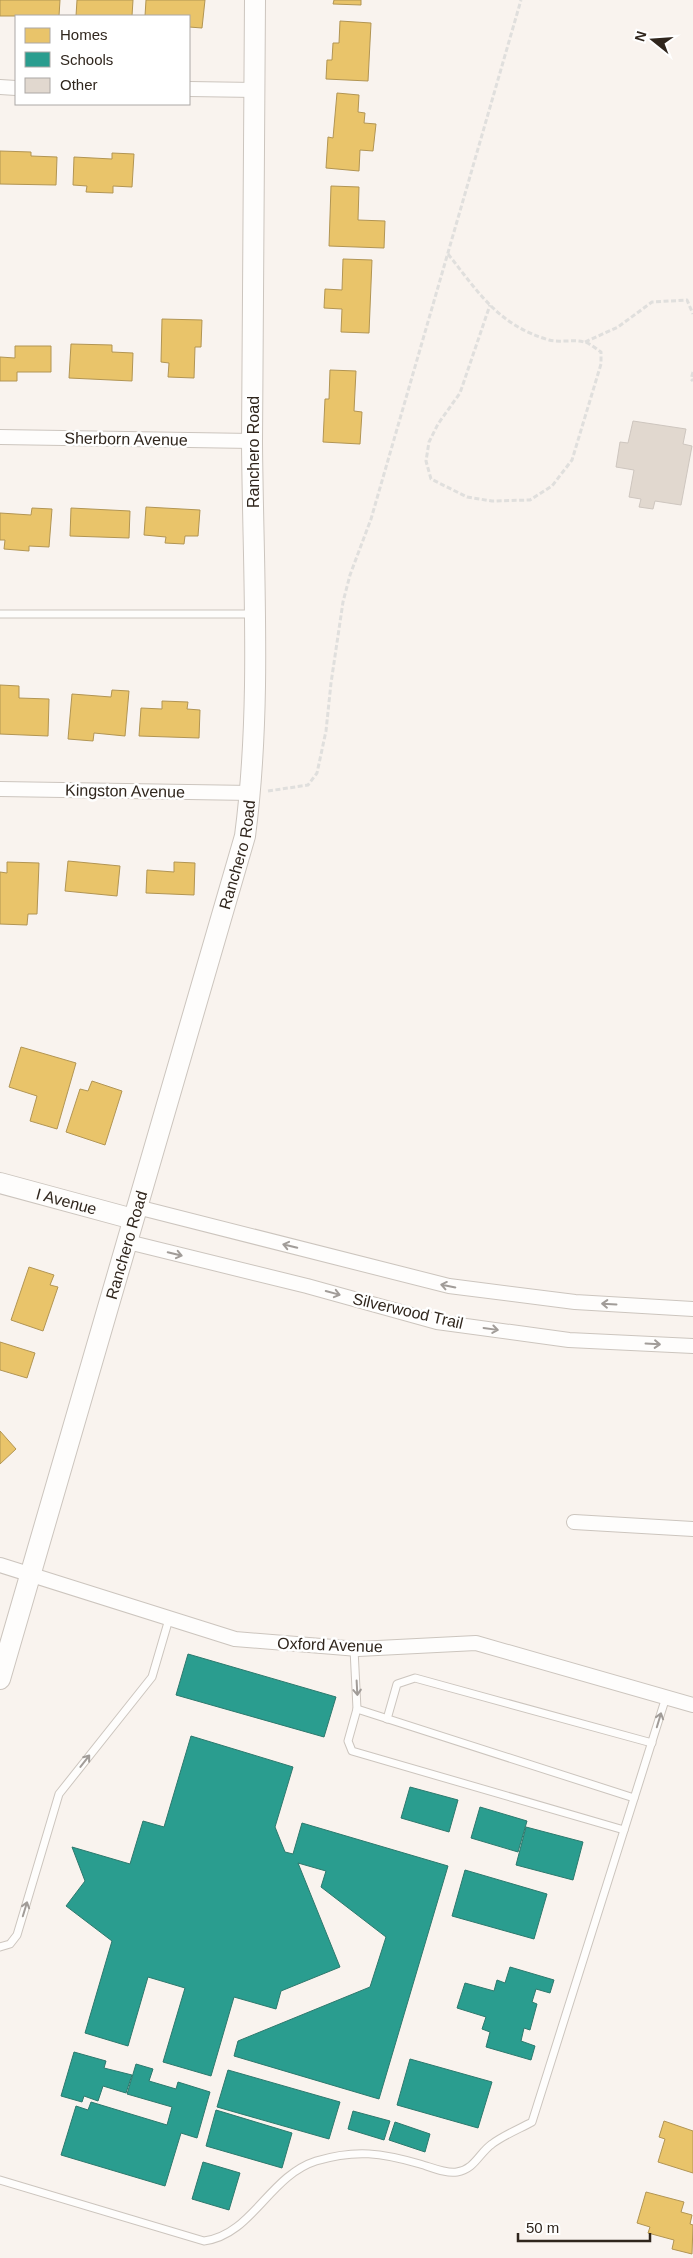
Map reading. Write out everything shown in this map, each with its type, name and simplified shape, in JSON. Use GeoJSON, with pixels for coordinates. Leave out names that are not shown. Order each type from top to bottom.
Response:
{"type":"FeatureCollection","features":[{"type":"Feature","properties":{"kind":"main road","name":"Ranchero Road"},"geometry":{"type":"LineString","coordinates":[[0,1679],[242,852],[251,793],[254,754],[255,614],[252,440],[255,0]]}},
{"type":"Feature","properties":{"kind":"main road","name":"I Avenue"},"geometry":{"type":"LineString","coordinates":[[0,1183],[135,1213]]}},
{"type":"Feature","properties":{"kind":"street"},"geometry":{"type":"LineString","coordinates":[[0,88],[15,88]]}},
{"type":"Feature","properties":{"kind":"street"},"geometry":{"type":"LineString","coordinates":[[190,89],[255,90]]}},
{"type":"Feature","properties":{"kind":"street","name":"Sherborn Avenue"},"geometry":{"type":"LineString","coordinates":[[0,437],[252,440]]}},
{"type":"Feature","properties":{"kind":"street","name":"Kingston Avenue"},"geometry":{"type":"LineString","coordinates":[[0,789],[251,793]]}},
{"type":"Feature","properties":{"kind":"street","name":"Silverwood Trail"},"geometry":{"type":"LineString","coordinates":[[135,1213],[449,1286],[575,1302],[693,1308]]}},
{"type":"Feature","properties":{"kind":"street","name":"Silverwood Trail"},"geometry":{"type":"LineString","coordinates":[[128,1242],[307,1286],[437,1322],[569,1340],[693,1346]]}},
{"type":"Feature","properties":{"kind":"street"},"geometry":{"type":"LineString","coordinates":[[574,1522],[693,1528]]}},
{"type":"Feature","properties":{"kind":"street","name":"Oxford Avenue"},"geometry":{"type":"LineString","coordinates":[[0,1564],[235,1639],[354,1649],[476,1643],[693,1705]]}},
{"type":"Feature","properties":{"kind":"lane"},"geometry":{"type":"LineString","coordinates":[[0,614],[255,614]]}},
{"type":"Feature","properties":{"kind":"lane"},"geometry":{"type":"LineString","coordinates":[[0,1947],[10,1944],[17,1935],[59,1794],[152,1677],[169,1619]]}},
{"type":"Feature","properties":{"kind":"lane"},"geometry":{"type":"LineString","coordinates":[[354,1649],[357,1709],[348,1740],[352,1751],[624,1830]]}},
{"type":"Feature","properties":{"kind":"lane"},"geometry":{"type":"LineString","coordinates":[[387,1719],[397,1684],[415,1678],[652,1743]]}},
{"type":"Feature","properties":{"kind":"lane"},"geometry":{"type":"LineString","coordinates":[[0,2180],[204,2241],[218,2239],[235,2230],[287,2176],[315,2161],[350,2153],[366,2152],[386,2154],[456,2172],[469,2168],[491,2145],[532,2122],[666,1697]]}},
{"type":"Feature","properties":{"kind":"lane"},"geometry":{"type":"LineString","coordinates":[[357,1709],[634,1798]]}},
{"type":"Feature","properties":{"kind":"path"},"geometry":{"type":"LineString","coordinates":[[251,793],[308,785],[318,773],[326,731],[331,683],[344,602],[350,575],[371,519],[521,0]]}},
{"type":"Feature","properties":{"kind":"path"},"geometry":{"type":"LineString","coordinates":[[447,253],[490,305],[521,330],[552,340],[585,342],[618,328],[652,302],[687,300],[693,314]]}},
{"type":"Feature","properties":{"kind":"path"},"geometry":{"type":"LineString","coordinates":[[490,305],[460,393],[428,442],[426,461],[431,479],[467,497],[492,501],[530,500],[552,486],[572,460],[601,364],[600,352],[585,342]]}},
{"type":"Feature","properties":{"kind":"path"},"geometry":{"type":"LineString","coordinates":[[693,372],[691,379],[693,381]]}},
{"type":"Feature","properties":{"kind":"building: Homes"},"geometry":{"type":"Polygon","coordinates":[[[0,0],[60,0],[59,15],[0,16],[0,0]]]}},
{"type":"Feature","properties":{"kind":"building: Homes"},"geometry":{"type":"Polygon","coordinates":[[[77,0],[133,0],[132,15],[76,15],[77,0]]]}},
{"type":"Feature","properties":{"kind":"building: Homes"},"geometry":{"type":"Polygon","coordinates":[[[146,0],[205,0],[202,28],[190,27],[190,15],[145,15],[146,0]]]}},
{"type":"Feature","properties":{"kind":"building: Homes"},"geometry":{"type":"Polygon","coordinates":[[[334,0],[361,0],[361,5],[333,4],[334,0]]]}},
{"type":"Feature","properties":{"kind":"building: Homes"},"geometry":{"type":"Polygon","coordinates":[[[340,21],[371,23],[368,81],[326,79],[327,60],[332,60],[333,43],[339,43],[340,21]]]}},
{"type":"Feature","properties":{"kind":"building: Homes"},"geometry":{"type":"Polygon","coordinates":[[[337,93],[359,95],[358,112],[365,113],[364,123],[376,124],[373,151],[360,150],[359,171],[326,168],[328,137],[333,138],[337,93]]]}},
{"type":"Feature","properties":{"kind":"building: Homes"},"geometry":{"type":"Polygon","coordinates":[[[0,151],[31,152],[31,156],[57,157],[56,185],[0,184],[0,151]]]}},
{"type":"Feature","properties":{"kind":"building: Homes"},"geometry":{"type":"Polygon","coordinates":[[[112,153],[134,154],[132,187],[113,186],[113,193],[86,192],[87,186],[73,185],[74,157],[112,159],[112,153]]]}},
{"type":"Feature","properties":{"kind":"building: Homes"},"geometry":{"type":"Polygon","coordinates":[[[331,186],[359,187],[358,220],[385,221],[384,248],[329,246],[331,186]]]}},
{"type":"Feature","properties":{"kind":"building: Homes"},"geometry":{"type":"Polygon","coordinates":[[[343,259],[372,260],[369,333],[341,332],[342,309],[324,308],[325,289],[342,290],[343,259]]]}},
{"type":"Feature","properties":{"kind":"building: Homes"},"geometry":{"type":"Polygon","coordinates":[[[162,319],[202,320],[201,347],[195,347],[194,378],[168,377],[169,363],[161,362],[162,319]]]}},
{"type":"Feature","properties":{"kind":"building: Homes"},"geometry":{"type":"Polygon","coordinates":[[[71,344],[112,345],[112,352],[133,353],[132,381],[69,378],[71,344]]]}},
{"type":"Feature","properties":{"kind":"building: Homes"},"geometry":{"type":"Polygon","coordinates":[[[15,346],[51,346],[51,372],[17,372],[17,381],[0,381],[0,357],[15,358],[15,346]]]}},
{"type":"Feature","properties":{"kind":"building: Homes"},"geometry":{"type":"Polygon","coordinates":[[[330,370],[356,371],[354,411],[362,412],[360,444],[323,442],[325,399],[329,399],[330,370]]]}},
{"type":"Feature","properties":{"kind":"building: Homes"},"geometry":{"type":"Polygon","coordinates":[[[146,507],[200,510],[198,536],[185,536],[184,544],[165,543],[166,537],[144,535],[146,507]]]}},
{"type":"Feature","properties":{"kind":"building: Homes"},"geometry":{"type":"Polygon","coordinates":[[[32,508],[52,509],[49,547],[29,546],[29,551],[4,549],[5,540],[0,540],[0,513],[31,515],[32,508]]]}},
{"type":"Feature","properties":{"kind":"building: Homes"},"geometry":{"type":"Polygon","coordinates":[[[71,508],[130,511],[129,538],[70,536],[71,508]]]}},
{"type":"Feature","properties":{"kind":"building: Homes"},"geometry":{"type":"Polygon","coordinates":[[[0,685],[19,686],[19,698],[49,699],[48,736],[0,734],[0,685]]]}},
{"type":"Feature","properties":{"kind":"building: Homes"},"geometry":{"type":"Polygon","coordinates":[[[112,690],[129,691],[125,736],[94,733],[93,741],[68,739],[72,694],[111,697],[112,690]]]}},
{"type":"Feature","properties":{"kind":"building: Homes"},"geometry":{"type":"Polygon","coordinates":[[[162,701],[188,702],[187,709],[200,710],[199,738],[139,736],[141,708],[162,709],[162,701]]]}},
{"type":"Feature","properties":{"kind":"building: Homes"},"geometry":{"type":"Polygon","coordinates":[[[68,861],[120,866],[117,896],[65,891],[68,861]]]}},
{"type":"Feature","properties":{"kind":"building: Homes"},"geometry":{"type":"Polygon","coordinates":[[[7,862],[39,863],[37,914],[28,914],[27,925],[0,924],[0,872],[7,873],[7,862]]]}},
{"type":"Feature","properties":{"kind":"building: Homes"},"geometry":{"type":"Polygon","coordinates":[[[174,862],[195,863],[194,895],[146,893],[147,870],[174,872],[174,862]]]}},
{"type":"Feature","properties":{"kind":"building: Homes"},"geometry":{"type":"Polygon","coordinates":[[[21,1047],[76,1063],[57,1129],[30,1121],[37,1096],[9,1087],[21,1047]]]}},
{"type":"Feature","properties":{"kind":"building: Homes"},"geometry":{"type":"Polygon","coordinates":[[[92,1081],[122,1091],[105,1145],[66,1132],[80,1089],[88,1091],[92,1081]]]}},
{"type":"Feature","properties":{"kind":"building: Homes"},"geometry":{"type":"Polygon","coordinates":[[[29,1267],[54,1275],[50,1285],[58,1287],[43,1331],[11,1320],[29,1267]]]}},
{"type":"Feature","properties":{"kind":"building: Homes"},"geometry":{"type":"Polygon","coordinates":[[[0,1342],[35,1353],[27,1378],[0,1370],[0,1342]]]}},
{"type":"Feature","properties":{"kind":"building: Homes"},"geometry":{"type":"Polygon","coordinates":[[[0,1431],[16,1449],[0,1464],[0,1431]]]}},
{"type":"Feature","properties":{"kind":"building: Homes"},"geometry":{"type":"Polygon","coordinates":[[[664,2121],[693,2131],[693,2173],[658,2162],[665,2139],[659,2137],[664,2121]]]}},
{"type":"Feature","properties":{"kind":"building: Homes"},"geometry":{"type":"Polygon","coordinates":[[[646,2192],[684,2202],[681,2212],[692,2215],[690,2224],[693,2225],[692,2254],[672,2249],[674,2240],[648,2233],[650,2227],[637,2223],[646,2192]]]}},
{"type":"Feature","properties":{"kind":"building: Schools"},"geometry":{"type":"Polygon","coordinates":[[[188,1654],[336,1697],[324,1737],[176,1695],[188,1654]]]}},
{"type":"Feature","properties":{"kind":"building: Schools"},"geometry":{"type":"Polygon","coordinates":[[[191,1736],[293,1767],[275,1827],[285,1852],[293,1854],[302,1823],[448,1866],[379,2099],[234,2056],[238,2041],[370,1987],[386,1937],[321,1887],[326,1871],[298,1863],[340,1967],[281,1991],[276,2009],[234,1997],[211,2076],[163,2062],[185,1988],[148,1977],[128,2046],[85,2033],[112,1941],[66,1906],[85,1881],[72,1847],[130,1864],[143,1821],[164,1827],[191,1736]]]}},
{"type":"Feature","properties":{"kind":"building: Schools"},"geometry":{"type":"Polygon","coordinates":[[[410,1787],[458,1800],[449,1832],[401,1818],[410,1787]]]}},
{"type":"Feature","properties":{"kind":"building: Schools"},"geometry":{"type":"Polygon","coordinates":[[[480,1807],[527,1821],[518,1852],[471,1838],[480,1807]]]}},
{"type":"Feature","properties":{"kind":"building: Schools"},"geometry":{"type":"Polygon","coordinates":[[[526,1827],[583,1842],[573,1880],[516,1865],[526,1827]]]}},
{"type":"Feature","properties":{"kind":"building: Schools"},"geometry":{"type":"Polygon","coordinates":[[[465,1870],[547,1894],[534,1939],[452,1916],[465,1870]]]}},
{"type":"Feature","properties":{"kind":"building: Schools"},"geometry":{"type":"Polygon","coordinates":[[[510,1967],[554,1980],[550,1993],[536,1989],[532,2002],[537,2004],[530,2030],[524,2028],[521,2041],[535,2046],[531,2060],[486,2047],[490,2032],[482,2029],[486,2017],[457,2008],[465,1983],[494,1991],[497,1980],[505,1983],[510,1967]]]}},
{"type":"Feature","properties":{"kind":"building: Schools"},"geometry":{"type":"Polygon","coordinates":[[[74,2052],[106,2061],[104,2068],[132,2075],[126,2093],[103,2086],[98,2101],[84,2096],[82,2102],[61,2096],[74,2052]]]}},
{"type":"Feature","properties":{"kind":"building: Schools"},"geometry":{"type":"Polygon","coordinates":[[[410,2059],[492,2082],[478,2128],[397,2105],[410,2059]]]}},
{"type":"Feature","properties":{"kind":"building: Schools"},"geometry":{"type":"Polygon","coordinates":[[[136,2064],[153,2069],[149,2081],[176,2089],[178,2082],[210,2092],[197,2138],[181,2133],[165,2186],[61,2155],[76,2106],[88,2110],[91,2102],[167,2125],[172,2107],[127,2094],[136,2064]]]}},
{"type":"Feature","properties":{"kind":"building: Schools"},"geometry":{"type":"Polygon","coordinates":[[[228,2070],[340,2102],[329,2139],[217,2107],[228,2070]]]}},
{"type":"Feature","properties":{"kind":"building: Schools"},"geometry":{"type":"Polygon","coordinates":[[[216,2110],[292,2133],[282,2168],[206,2146],[216,2110]]]}},
{"type":"Feature","properties":{"kind":"building: Schools"},"geometry":{"type":"Polygon","coordinates":[[[353,2111],[390,2121],[384,2140],[348,2129],[353,2111]]]}},
{"type":"Feature","properties":{"kind":"building: Schools"},"geometry":{"type":"Polygon","coordinates":[[[395,2122],[430,2134],[425,2152],[389,2140],[395,2122]]]}},
{"type":"Feature","properties":{"kind":"building: Schools"},"geometry":{"type":"Polygon","coordinates":[[[203,2162],[240,2173],[229,2210],[192,2199],[203,2162]]]}},
{"type":"Feature","properties":{"kind":"building: Other"},"geometry":{"type":"Polygon","coordinates":[[[633,421],[686,429],[683,444],[692,446],[681,505],[655,501],[653,509],[639,507],[641,499],[629,497],[634,470],[616,467],[620,442],[628,443],[633,421]]]}}]}
